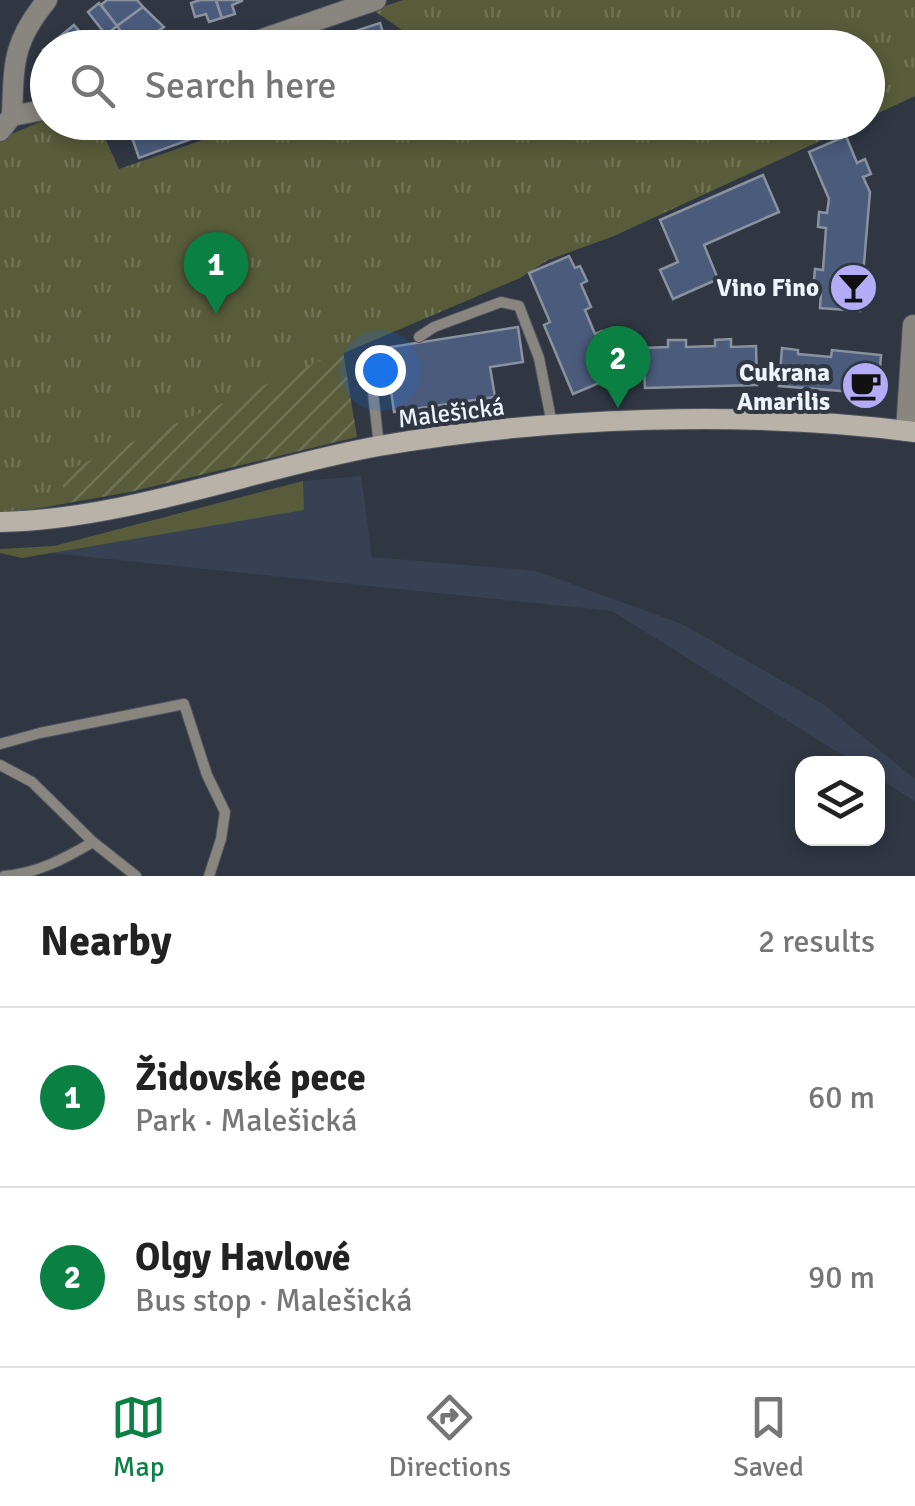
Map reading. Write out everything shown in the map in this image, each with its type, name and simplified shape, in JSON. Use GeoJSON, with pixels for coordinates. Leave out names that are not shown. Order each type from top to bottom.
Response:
{"type":"FeatureCollection","features":[{"type":"Feature","properties":{"kind":"street"},"geometry":{"type":"LineString","coordinates":[[30,115],[6,124],[15,52],[27,24],[46,0]]}},
{"type":"Feature","properties":{"kind":"street"},"geometry":{"type":"LineString","coordinates":[[288,30],[376,0]]}},
{"type":"Feature","properties":{"kind":"street"},"geometry":{"type":"LineString","coordinates":[[910,431],[912,326]]}},
{"type":"Feature","properties":{"kind":"street","name":"Malešická"},"geometry":{"type":"LineString","coordinates":[[0,522],[102,509],[379,446],[552,425],[730,420],[820,422],[910,431]]}},
{"type":"Feature","properties":{"kind":"lane"},"geometry":{"type":"LineString","coordinates":[[419,337],[434,327],[501,302],[519,306],[539,358],[552,425]]}},
{"type":"Feature","properties":{"kind":"lane"},"geometry":{"type":"LineString","coordinates":[[378,368],[371,374],[379,446]]}},
{"type":"Feature","properties":{"kind":"lane"},"geometry":{"type":"LineString","coordinates":[[0,744],[184,704],[207,774],[225,812],[209,876]]}},
{"type":"Feature","properties":{"kind":"lane"},"geometry":{"type":"LineString","coordinates":[[0,765],[32,782],[93,842],[136,876]]}},
{"type":"Feature","properties":{"kind":"lane"},"geometry":{"type":"LineString","coordinates":[[4,876],[30,874],[93,842]]}},
{"type":"Feature","properties":{"kind":"shaded area"},"geometry":{"type":"Polygon","coordinates":[[[361,476],[372,557],[536,571],[682,624],[823,704],[915,779],[915,801],[885,782],[885,756],[844,756],[612,611],[12,549],[54,546],[303,481],[361,476]]]}},
{"type":"Feature","properties":{"kind":"green space"},"geometry":{"type":"Polygon","coordinates":[[[403,0],[915,0],[915,96],[885,110],[885,30],[402,30],[373,10],[403,0]]]}},
{"type":"Feature","properties":{"kind":"green space"},"geometry":{"type":"Polygon","coordinates":[[[30,126],[30,140],[106,140],[119,169],[203,140],[822,140],[614,236],[548,260],[520,278],[60,474],[68,503],[0,512],[0,139],[30,126]]]}},
{"type":"Feature","properties":{"kind":"green space"},"geometry":{"type":"Polygon","coordinates":[[[343,351],[357,437],[130,492],[68,503],[59,474],[343,351]]]}},
{"type":"Feature","properties":{"kind":"green space"},"geometry":{"type":"Polygon","coordinates":[[[303,481],[304,510],[22,558],[0,553],[0,549],[54,546],[303,481]]]}},
{"type":"Feature","properties":{"kind":"building"},"geometry":{"type":"Polygon","coordinates":[[[107,0],[137,0],[143,7],[117,26],[101,5],[107,0]]]}},
{"type":"Feature","properties":{"kind":"building"},"geometry":{"type":"Polygon","coordinates":[[[216,0],[222,18],[209,22],[206,14],[195,17],[191,3],[216,0]]]}},
{"type":"Feature","properties":{"kind":"building"},"geometry":{"type":"Polygon","coordinates":[[[216,0],[242,1],[232,5],[235,14],[222,18],[216,0]]]}},
{"type":"Feature","properties":{"kind":"building"},"geometry":{"type":"Polygon","coordinates":[[[99,3],[117,26],[102,30],[88,12],[99,3]]]}},
{"type":"Feature","properties":{"kind":"building"},"geometry":{"type":"Polygon","coordinates":[[[143,7],[164,27],[120,30],[117,26],[143,7]]]}},
{"type":"Feature","properties":{"kind":"building"},"geometry":{"type":"Polygon","coordinates":[[[380,23],[382,30],[358,30],[380,23]]]}},
{"type":"Feature","properties":{"kind":"building"},"geometry":{"type":"Polygon","coordinates":[[[133,140],[188,140],[139,158],[133,140]]]}},
{"type":"Feature","properties":{"kind":"building"},"geometry":{"type":"Polygon","coordinates":[[[837,140],[848,140],[857,163],[865,159],[871,174],[863,177],[870,192],[860,311],[820,308],[821,291],[813,291],[815,269],[823,270],[826,228],[818,227],[819,212],[827,213],[829,199],[809,152],[837,140]]]}},
{"type":"Feature","properties":{"kind":"building"},"geometry":{"type":"Polygon","coordinates":[[[763,175],[779,212],[704,245],[718,279],[673,299],[660,270],[678,262],[660,220],[763,175]]]}},
{"type":"Feature","properties":{"kind":"building"},"geometry":{"type":"Polygon","coordinates":[[[569,256],[575,268],[580,266],[587,281],[581,284],[591,307],[585,310],[595,334],[602,331],[607,345],[601,347],[613,377],[573,394],[544,325],[550,322],[529,273],[569,256]]]}},
{"type":"Feature","properties":{"kind":"building"},"geometry":{"type":"Polygon","coordinates":[[[518,327],[523,362],[490,367],[495,397],[394,412],[390,383],[382,384],[378,349],[518,327]]]}},
{"type":"Feature","properties":{"kind":"building"},"geometry":{"type":"Polygon","coordinates":[[[731,339],[731,347],[756,346],[757,385],[645,388],[641,370],[643,348],[668,347],[668,340],[686,340],[686,347],[715,346],[715,340],[731,339]]]}},
{"type":"Feature","properties":{"kind":"building"},"geometry":{"type":"Polygon","coordinates":[[[782,348],[798,350],[798,354],[831,357],[832,350],[881,355],[878,394],[779,386],[782,348]]]}},
{"type":"Feature","properties":{"kind":"place","name":"Vino Fino"},"geometry":{"type":"Point","coordinates":[854,287]}},
{"type":"Feature","properties":{"kind":"place","name":"Židovské pece"},"geometry":{"type":"Point","coordinates":[216,314]}},
{"type":"Feature","properties":{"kind":"place","name":"Cukrana Amarilis"},"geometry":{"type":"Point","coordinates":[865,386]}},
{"type":"Feature","properties":{"kind":"place","name":"Olgy Havlové"},"geometry":{"type":"Point","coordinates":[618,408]}}]}
